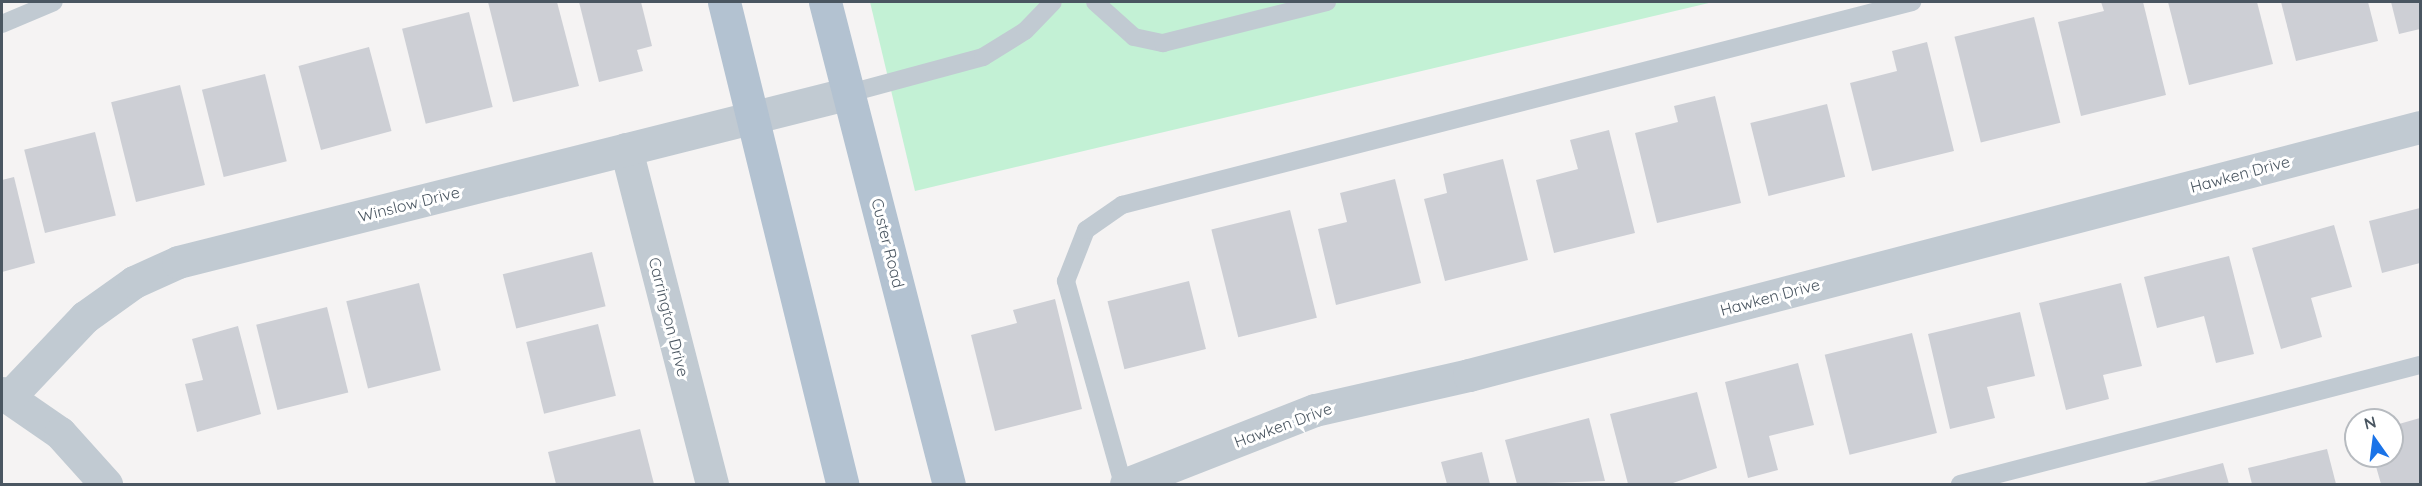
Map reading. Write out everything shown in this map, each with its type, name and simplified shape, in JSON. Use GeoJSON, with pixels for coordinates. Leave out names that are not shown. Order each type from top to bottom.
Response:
{"type":"FeatureCollection","features":[{"type":"Feature","properties":{"kind":"main road"},"geometry":{"type":"LineString","coordinates":[[724,2],[842,484]]}},
{"type":"Feature","properties":{"kind":"main road","name":"Custer Road"},"geometry":{"type":"LineString","coordinates":[[825,2],[949,484]]}},
{"type":"Feature","properties":{"kind":"street","name":"Winslow Drive"},"geometry":{"type":"LineString","coordinates":[[6,394],[85,316],[134,282],[178,262],[626,149],[753,114],[850,93]]}},
{"type":"Feature","properties":{"kind":"street","name":"Hawken Drive"},"geometry":{"type":"LineString","coordinates":[[1125,484],[1315,410],[1469,375],[2421,127]]}},
{"type":"Feature","properties":{"kind":"street","name":"Carrington Drive"},"geometry":{"type":"LineString","coordinates":[[626,149],[712,484]]}},
{"type":"Feature","properties":{"kind":"street"},"geometry":{"type":"LineString","coordinates":[[6,394],[60,434],[106,484]]}},
{"type":"Feature","properties":{"kind":"lane"},"geometry":{"type":"LineString","coordinates":[[2,24],[54,2]]}},
{"type":"Feature","properties":{"kind":"lane"},"geometry":{"type":"LineString","coordinates":[[850,93],[983,57],[1025,31],[1053,2]]}},
{"type":"Feature","properties":{"kind":"lane"},"geometry":{"type":"LineString","coordinates":[[1095,2],[1134,37],[1163,43],[1327,2]]}},
{"type":"Feature","properties":{"kind":"lane"},"geometry":{"type":"LineString","coordinates":[[1125,484],[1066,281],[1086,230],[1122,205],[1912,2]]}},
{"type":"Feature","properties":{"kind":"lane"},"geometry":{"type":"LineString","coordinates":[[1968,484],[2421,365]]}},
{"type":"Feature","properties":{"kind":"green space"},"geometry":{"type":"Polygon","coordinates":[[[870,2],[1713,2],[915,191],[870,2]]]}},
{"type":"Feature","properties":{"kind":"building"},"geometry":{"type":"Polygon","coordinates":[[[488,2],[557,2],[579,86],[513,102],[488,2]]]}},
{"type":"Feature","properties":{"kind":"building"},"geometry":{"type":"Polygon","coordinates":[[[579,2],[641,2],[652,46],[637,50],[643,71],[599,82],[579,2]]]}},
{"type":"Feature","properties":{"kind":"building"},"geometry":{"type":"Polygon","coordinates":[[[2101,2],[2143,2],[2166,95],[2081,116],[2058,22],[2104,11],[2101,2]]]}},
{"type":"Feature","properties":{"kind":"building"},"geometry":{"type":"Polygon","coordinates":[[[2168,2],[2257,2],[2273,64],[2189,85],[2168,2]]]}},
{"type":"Feature","properties":{"kind":"building"},"geometry":{"type":"Polygon","coordinates":[[[2281,2],[2368,2],[2378,41],[2296,61],[2281,2]]]}},
{"type":"Feature","properties":{"kind":"building"},"geometry":{"type":"Polygon","coordinates":[[[2391,2],[2420,2],[2420,29],[2399,34],[2391,2]]]}},
{"type":"Feature","properties":{"kind":"building"},"geometry":{"type":"Polygon","coordinates":[[[469,12],[493,107],[426,124],[402,29],[469,12]]]}},
{"type":"Feature","properties":{"kind":"building"},"geometry":{"type":"Polygon","coordinates":[[[2034,17],[2060,123],[1981,143],[1954,37],[2034,17]]]}},
{"type":"Feature","properties":{"kind":"building"},"geometry":{"type":"Polygon","coordinates":[[[1927,42],[1954,151],[1872,171],[1850,83],[1897,71],[1892,51],[1927,42]]]}},
{"type":"Feature","properties":{"kind":"building"},"geometry":{"type":"Polygon","coordinates":[[[369,47],[392,131],[321,150],[298,66],[369,47]]]}},
{"type":"Feature","properties":{"kind":"building"},"geometry":{"type":"Polygon","coordinates":[[[265,74],[287,161],[224,177],[202,90],[265,74]]]}},
{"type":"Feature","properties":{"kind":"building"},"geometry":{"type":"Polygon","coordinates":[[[180,85],[205,185],[136,202],[111,102],[180,85]]]}},
{"type":"Feature","properties":{"kind":"building"},"geometry":{"type":"Polygon","coordinates":[[[1715,96],[1741,203],[1657,223],[1635,133],[1678,122],[1674,106],[1715,96]]]}},
{"type":"Feature","properties":{"kind":"building"},"geometry":{"type":"Polygon","coordinates":[[[1827,104],[1845,177],[1768,196],[1750,123],[1827,104]]]}},
{"type":"Feature","properties":{"kind":"building"},"geometry":{"type":"Polygon","coordinates":[[[1609,130],[1635,233],[1554,253],[1536,180],[1578,169],[1570,140],[1609,130]]]}},
{"type":"Feature","properties":{"kind":"building"},"geometry":{"type":"Polygon","coordinates":[[[95,132],[116,215],[45,233],[24,150],[95,132]]]}},
{"type":"Feature","properties":{"kind":"building"},"geometry":{"type":"Polygon","coordinates":[[[1503,159],[1528,260],[1445,281],[1424,199],[1447,193],[1443,174],[1503,159]]]}},
{"type":"Feature","properties":{"kind":"building"},"geometry":{"type":"Polygon","coordinates":[[[14,177],[35,263],[2,272],[2,180],[14,177]]]}},
{"type":"Feature","properties":{"kind":"building"},"geometry":{"type":"Polygon","coordinates":[[[1395,179],[1421,283],[1336,305],[1318,229],[1347,222],[1340,193],[1395,179]]]}},
{"type":"Feature","properties":{"kind":"building"},"geometry":{"type":"Polygon","coordinates":[[[2420,208],[2420,263],[2382,273],[2369,221],[2420,208]]]}},
{"type":"Feature","properties":{"kind":"building"},"geometry":{"type":"Polygon","coordinates":[[[1290,210],[1317,318],[1238,337],[1211,230],[1290,210]]]}},
{"type":"Feature","properties":{"kind":"building"},"geometry":{"type":"Polygon","coordinates":[[[2334,225],[2352,287],[2311,298],[2322,337],[2281,349],[2252,248],[2334,225]]]}},
{"type":"Feature","properties":{"kind":"building"},"geometry":{"type":"Polygon","coordinates":[[[592,252],[606,306],[516,329],[503,274],[592,252]]]}},
{"type":"Feature","properties":{"kind":"building"},"geometry":{"type":"Polygon","coordinates":[[[2229,256],[2254,354],[2216,363],[2204,316],[2157,328],[2144,277],[2229,256]]]}},
{"type":"Feature","properties":{"kind":"building"},"geometry":{"type":"Polygon","coordinates":[[[1189,281],[1206,349],[1124,369],[1107,301],[1189,281]]]}},
{"type":"Feature","properties":{"kind":"building"},"geometry":{"type":"Polygon","coordinates":[[[419,283],[441,370],[368,388],[346,301],[419,283]]]}},
{"type":"Feature","properties":{"kind":"building"},"geometry":{"type":"Polygon","coordinates":[[[2121,283],[2142,366],[2103,375],[2109,399],[2066,410],[2039,303],[2121,283]]]}},
{"type":"Feature","properties":{"kind":"building"},"geometry":{"type":"Polygon","coordinates":[[[1055,299],[1082,409],[995,431],[971,335],[1017,323],[1013,310],[1055,299]]]}},
{"type":"Feature","properties":{"kind":"building"},"geometry":{"type":"Polygon","coordinates":[[[327,307],[348,392],[277,410],[256,325],[327,307]]]}},
{"type":"Feature","properties":{"kind":"building"},"geometry":{"type":"Polygon","coordinates":[[[2020,312],[2035,376],[1987,387],[1995,418],[1950,429],[1928,334],[2020,312]]]}},
{"type":"Feature","properties":{"kind":"building"},"geometry":{"type":"Polygon","coordinates":[[[598,324],[616,396],[544,414],[526,342],[598,324]]]}},
{"type":"Feature","properties":{"kind":"building"},"geometry":{"type":"Polygon","coordinates":[[[238,326],[261,414],[197,432],[185,384],[203,380],[192,339],[238,326]]]}},
{"type":"Feature","properties":{"kind":"building"},"geometry":{"type":"Polygon","coordinates":[[[1912,333],[1937,433],[1850,455],[1825,355],[1912,333]]]}},
{"type":"Feature","properties":{"kind":"building"},"geometry":{"type":"Polygon","coordinates":[[[1798,363],[1814,425],[1769,436],[1778,470],[1748,478],[1725,382],[1798,363]]]}},
{"type":"Feature","properties":{"kind":"building"},"geometry":{"type":"Polygon","coordinates":[[[1697,392],[1717,468],[1670,484],[1628,484],[1610,414],[1697,392]]]}},
{"type":"Feature","properties":{"kind":"building"},"geometry":{"type":"Polygon","coordinates":[[[1589,418],[1605,481],[1517,484],[1505,440],[1589,418]]]}},
{"type":"Feature","properties":{"kind":"building"},"geometry":{"type":"Polygon","coordinates":[[[2420,418],[2420,484],[2381,484],[2376,468],[2404,468],[2404,423],[2420,418]]]}},
{"type":"Feature","properties":{"kind":"building"},"geometry":{"type":"Polygon","coordinates":[[[640,429],[654,484],[556,484],[548,452],[640,429]]]}},
{"type":"Feature","properties":{"kind":"building"},"geometry":{"type":"Polygon","coordinates":[[[2327,449],[2336,484],[2252,484],[2248,468],[2327,449]]]}},
{"type":"Feature","properties":{"kind":"building"},"geometry":{"type":"Polygon","coordinates":[[[1482,452],[1490,484],[1447,484],[1441,462],[1482,452]]]}},
{"type":"Feature","properties":{"kind":"building"},"geometry":{"type":"Polygon","coordinates":[[[2223,463],[2229,484],[2141,484],[2223,463]]]}}]}
